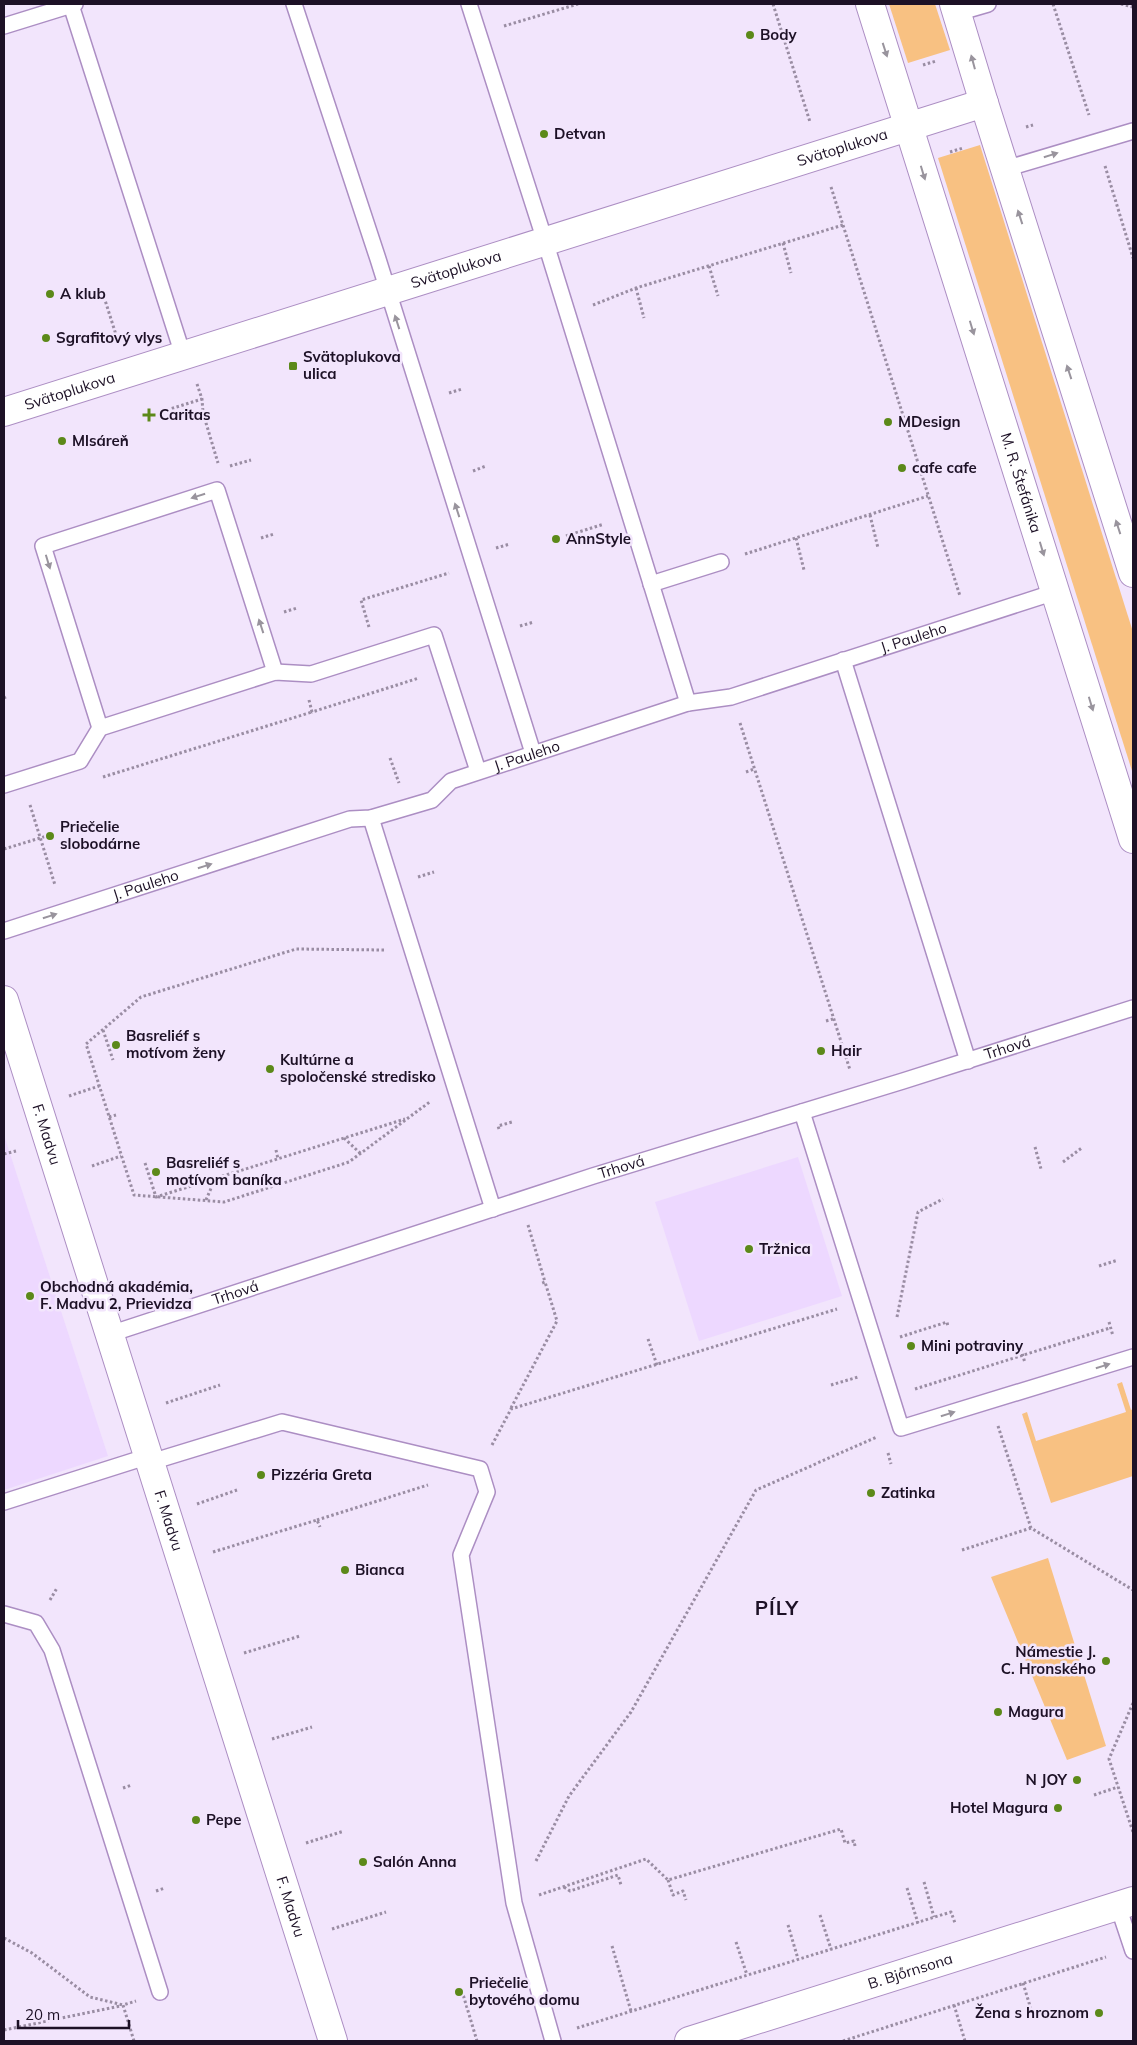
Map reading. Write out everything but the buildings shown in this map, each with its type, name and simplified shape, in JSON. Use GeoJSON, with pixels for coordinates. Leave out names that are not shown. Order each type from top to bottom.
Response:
{"type":"FeatureCollection","features":[{"type":"Feature","properties":{"kind":"street","name":"M. R. Štefánika"},"geometry":{"type":"LineString","coordinates":[[870,4],[1133,839]]}},
{"type":"Feature","properties":{"kind":"street"},"geometry":{"type":"LineString","coordinates":[[956,8],[984,103],[1133,573]]}},
{"type":"Feature","properties":{"kind":"street"},"geometry":{"type":"LineString","coordinates":[[908,126],[984,103]]}},
{"type":"Feature","properties":{"kind":"street","name":"Svätoplukova"},"geometry":{"type":"LineString","coordinates":[[4,412],[908,126]]}},
{"type":"Feature","properties":{"kind":"street","name":"F. Madvu"},"geometry":{"type":"LineString","coordinates":[[4,1000],[333,2041]]}},
{"type":"Feature","properties":{"kind":"street","name":"B. Bjőrnsona"},"geometry":{"type":"LineString","coordinates":[[689,2041],[1126,1903]]}},
{"type":"Feature","properties":{"kind":"lane"},"geometry":{"type":"LineString","coordinates":[[4,26],[73,4],[182,356]]}},
{"type":"Feature","properties":{"kind":"lane"},"geometry":{"type":"LineString","coordinates":[[294,4],[534,753]]}},
{"type":"Feature","properties":{"kind":"lane"},"geometry":{"type":"LineString","coordinates":[[469,4],[545,241],[688,703]]}},
{"type":"Feature","properties":{"kind":"lane"},"geometry":{"type":"LineString","coordinates":[[956,8],[988,4]]}},
{"type":"Feature","properties":{"kind":"lane"},"geometry":{"type":"LineString","coordinates":[[1005,170],[1133,131]]}},
{"type":"Feature","properties":{"kind":"lane"},"geometry":{"type":"LineString","coordinates":[[100,728],[43,546],[217,490],[275,672]]}},
{"type":"Feature","properties":{"kind":"lane"},"geometry":{"type":"LineString","coordinates":[[651,584],[721,562]]}},
{"type":"Feature","properties":{"kind":"lane","name":"J. Pauleho"},"geometry":{"type":"LineString","coordinates":[[4,931],[350,819],[371,818],[432,800],[451,780],[688,703],[731,696],[1055,592]]}},
{"type":"Feature","properties":{"kind":"lane"},"geometry":{"type":"LineString","coordinates":[[4,785],[80,761],[100,728],[275,672],[311,674],[434,635],[478,771]]}},
{"type":"Feature","properties":{"kind":"lane"},"geometry":{"type":"LineString","coordinates":[[843,660],[968,1061]]}},
{"type":"Feature","properties":{"kind":"lane"},"geometry":{"type":"LineString","coordinates":[[371,818],[493,1209]]}},
{"type":"Feature","properties":{"kind":"lane","name":"Trhová"},"geometry":{"type":"LineString","coordinates":[[110,1334],[493,1209],[1133,1008]]}},
{"type":"Feature","properties":{"kind":"lane"},"geometry":{"type":"LineString","coordinates":[[802,1112],[901,1428],[1133,1357]]}},
{"type":"Feature","properties":{"kind":"lane"},"geometry":{"type":"LineString","coordinates":[[4,1502],[282,1422],[480,1469],[487,1492],[461,1555],[514,1903],[552,2038]]}},
{"type":"Feature","properties":{"kind":"lane"},"geometry":{"type":"LineString","coordinates":[[4,1614],[36,1623],[52,1650],[160,1992]]}},
{"type":"Feature","properties":{"kind":"lane"},"geometry":{"type":"LineString","coordinates":[[1126,1903],[1133,1950]]}},
{"type":"Feature","properties":{"kind":"path"},"geometry":{"type":"LineString","coordinates":[[479,34],[578,4]]}},
{"type":"Feature","properties":{"kind":"path"},"geometry":{"type":"LineString","coordinates":[[773,4],[810,123]]}},
{"type":"Feature","properties":{"kind":"path"},"geometry":{"type":"LineString","coordinates":[[1053,4],[1133,258]]}},
{"type":"Feature","properties":{"kind":"path"},"geometry":{"type":"LineString","coordinates":[[1121,4],[1133,7]]}},
{"type":"Feature","properties":{"kind":"path"},"geometry":{"type":"LineString","coordinates":[[917,67],[945,58]]}},
{"type":"Feature","properties":{"kind":"path"},"geometry":{"type":"LineString","coordinates":[[946,154],[971,146]]}},
{"type":"Feature","properties":{"kind":"path"},"geometry":{"type":"LineString","coordinates":[[829,180],[967,620]]}},
{"type":"Feature","properties":{"kind":"path"},"geometry":{"type":"LineString","coordinates":[[568,315],[636,288],[843,225]]}},
{"type":"Feature","properties":{"kind":"path"},"geometry":{"type":"LineString","coordinates":[[783,243],[791,273]]}},
{"type":"Feature","properties":{"kind":"path"},"geometry":{"type":"LineString","coordinates":[[709,266],[718,296]]}},
{"type":"Feature","properties":{"kind":"path"},"geometry":{"type":"LineString","coordinates":[[636,288],[644,318]]}},
{"type":"Feature","properties":{"kind":"path"},"geometry":{"type":"LineString","coordinates":[[104,297],[117,336]]}},
{"type":"Feature","properties":{"kind":"path"},"geometry":{"type":"LineString","coordinates":[[199,390],[203,413],[220,470],[217,490]]}},
{"type":"Feature","properties":{"kind":"path"},"geometry":{"type":"LineString","coordinates":[[167,410],[202,399]]}},
{"type":"Feature","properties":{"kind":"path"},"geometry":{"type":"LineString","coordinates":[[220,470],[251,460]]}},
{"type":"Feature","properties":{"kind":"path"},"geometry":{"type":"LineString","coordinates":[[721,562],[928,496]]}},
{"type":"Feature","properties":{"kind":"path"},"geometry":{"type":"LineString","coordinates":[[566,536],[630,515]]}},
{"type":"Feature","properties":{"kind":"path"},"geometry":{"type":"LineString","coordinates":[[870,515],[878,548]]}},
{"type":"Feature","properties":{"kind":"path"},"geometry":{"type":"LineString","coordinates":[[796,538],[804,570]]}},
{"type":"Feature","properties":{"kind":"path"},"geometry":{"type":"LineString","coordinates":[[370,632],[361,600],[473,561]]}},
{"type":"Feature","properties":{"kind":"path"},"geometry":{"type":"LineString","coordinates":[[300,673],[312,712]]}},
{"type":"Feature","properties":{"kind":"path"},"geometry":{"type":"LineString","coordinates":[[95,780],[422,677]]}},
{"type":"Feature","properties":{"kind":"path"},"geometry":{"type":"LineString","coordinates":[[731,696],[858,1095]]}},
{"type":"Feature","properties":{"kind":"path"},"geometry":{"type":"LineString","coordinates":[[390,758],[398,780],[408,779]]}},
{"type":"Feature","properties":{"kind":"path"},"geometry":{"type":"LineString","coordinates":[[746,772],[754,769]]}},
{"type":"Feature","properties":{"kind":"path"},"geometry":{"type":"LineString","coordinates":[[22,779],[64,912]]}},
{"type":"Feature","properties":{"kind":"path"},"geometry":{"type":"LineString","coordinates":[[4,849],[50,835]]}},
{"type":"Feature","properties":{"kind":"path"},"geometry":{"type":"LineString","coordinates":[[412,951],[296,948],[141,997],[86,1044],[121,1156],[134,1195],[224,1202],[350,1162],[454,1084]]}},
{"type":"Feature","properties":{"kind":"path"},"geometry":{"type":"LineString","coordinates":[[826,1022],[833,1019]]}},
{"type":"Feature","properties":{"kind":"path"},"geometry":{"type":"LineString","coordinates":[[103,1030],[113,1060]]}},
{"type":"Feature","properties":{"kind":"path"},"geometry":{"type":"LineString","coordinates":[[66,1096],[99,1086]]}},
{"type":"Feature","properties":{"kind":"path"},"geometry":{"type":"LineString","coordinates":[[109,1117],[116,1115]]}},
{"type":"Feature","properties":{"kind":"path"},"geometry":{"type":"LineString","coordinates":[[156,1197],[409,1117]]}},
{"type":"Feature","properties":{"kind":"path"},"geometry":{"type":"LineString","coordinates":[[344,1138],[361,1154]]}},
{"type":"Feature","properties":{"kind":"path"},"geometry":{"type":"LineString","coordinates":[[1035,1147],[1041,1169]]}},
{"type":"Feature","properties":{"kind":"path"},"geometry":{"type":"LineString","coordinates":[[1063,1162],[1083,1147]]}},
{"type":"Feature","properties":{"kind":"path"},"geometry":{"type":"LineString","coordinates":[[276,1150],[278,1159]]}},
{"type":"Feature","properties":{"kind":"path"},"geometry":{"type":"LineString","coordinates":[[4,1154],[16,1151]]}},
{"type":"Feature","properties":{"kind":"path"},"geometry":{"type":"LineString","coordinates":[[89,1167],[121,1156]]}},
{"type":"Feature","properties":{"kind":"path"},"geometry":{"type":"LineString","coordinates":[[145,1163],[156,1197]]}},
{"type":"Feature","properties":{"kind":"path"},"geometry":{"type":"LineString","coordinates":[[206,1200],[216,1178]]}},
{"type":"Feature","properties":{"kind":"path"},"geometry":{"type":"LineString","coordinates":[[892,1339],[918,1212],[943,1199]]}},
{"type":"Feature","properties":{"kind":"path"},"geometry":{"type":"LineString","coordinates":[[1099,1266],[1118,1260]]}},
{"type":"Feature","properties":{"kind":"path"},"geometry":{"type":"LineString","coordinates":[[210,1553],[480,1469],[557,1321],[545,1282]]}},
{"type":"Feature","properties":{"kind":"path"},"geometry":{"type":"LineString","coordinates":[[511,1410],[862,1302]]}},
{"type":"Feature","properties":{"kind":"path"},"geometry":{"type":"LineString","coordinates":[[875,1345],[947,1322],[948,1327]]}},
{"type":"Feature","properties":{"kind":"path"},"geometry":{"type":"LineString","coordinates":[[1108,1322],[1112,1333]]}},
{"type":"Feature","properties":{"kind":"path"},"geometry":{"type":"LineString","coordinates":[[915,1389],[1110,1328]]}},
{"type":"Feature","properties":{"kind":"path"},"geometry":{"type":"LineString","coordinates":[[906,1335],[908,1340]]}},
{"type":"Feature","properties":{"kind":"path"},"geometry":{"type":"LineString","coordinates":[[1064,1336],[1066,1341]]}},
{"type":"Feature","properties":{"kind":"path"},"geometry":{"type":"LineString","coordinates":[[648,1339],[657,1364]]}},
{"type":"Feature","properties":{"kind":"path"},"geometry":{"type":"LineString","coordinates":[[1021,1349],[1024,1361]]}},
{"type":"Feature","properties":{"kind":"path"},"geometry":{"type":"LineString","coordinates":[[979,1362],[980,1368]]}},
{"type":"Feature","properties":{"kind":"path"},"geometry":{"type":"LineString","coordinates":[[936,1376],[940,1387]]}},
{"type":"Feature","properties":{"kind":"path"},"geometry":{"type":"LineString","coordinates":[[163,1404],[220,1385]]}},
{"type":"Feature","properties":{"kind":"path"},"geometry":{"type":"LineString","coordinates":[[514,1903],[569,1796],[631,1712],[756,1490],[882,1434],[901,1428]]}},
{"type":"Feature","properties":{"kind":"path"},"geometry":{"type":"LineString","coordinates":[[999,1430],[1031,1528],[1133,1590]]}},
{"type":"Feature","properties":{"kind":"path"},"geometry":{"type":"LineString","coordinates":[[886,1447],[892,1464]]}},
{"type":"Feature","properties":{"kind":"path"},"geometry":{"type":"LineString","coordinates":[[195,1504],[237,1490]]}},
{"type":"Feature","properties":{"kind":"path"},"geometry":{"type":"LineString","coordinates":[[317,1520],[320,1527]]}},
{"type":"Feature","properties":{"kind":"path"},"geometry":{"type":"LineString","coordinates":[[962,1550],[1031,1528]]}},
{"type":"Feature","properties":{"kind":"path"},"geometry":{"type":"LineString","coordinates":[[242,1654],[300,1636]]}},
{"type":"Feature","properties":{"kind":"path"},"geometry":{"type":"LineString","coordinates":[[1133,1703],[1109,1759],[1133,1832]]}},
{"type":"Feature","properties":{"kind":"path"},"geometry":{"type":"LineString","coordinates":[[269,1740],[312,1727]]}},
{"type":"Feature","properties":{"kind":"path"},"geometry":{"type":"LineString","coordinates":[[1094,1795],[1118,1787]]}},
{"type":"Feature","properties":{"kind":"path"},"geometry":{"type":"LineString","coordinates":[[668,1880],[841,1829],[845,1843],[854,1841],[855,1846]]}},
{"type":"Feature","properties":{"kind":"path"},"geometry":{"type":"LineString","coordinates":[[302,1844],[344,1831]]}},
{"type":"Feature","properties":{"kind":"path"},"geometry":{"type":"LineString","coordinates":[[514,1903],[646,1859],[668,1880],[673,1894],[683,1891],[686,1900]]}},
{"type":"Feature","properties":{"kind":"path"},"geometry":{"type":"LineString","coordinates":[[564,1887],[570,1891],[618,1875],[621,1885]]}},
{"type":"Feature","properties":{"kind":"path"},"geometry":{"type":"LineString","coordinates":[[924,1882],[934,1917]]}},
{"type":"Feature","properties":{"kind":"path"},"geometry":{"type":"LineString","coordinates":[[907,1888],[918,1922]]}},
{"type":"Feature","properties":{"kind":"path"},"geometry":{"type":"LineString","coordinates":[[329,1930],[386,1912]]}},
{"type":"Feature","properties":{"kind":"path"},"geometry":{"type":"LineString","coordinates":[[552,2038],[631,2011],[951,1912],[956,1926],[964,1924]]}},
{"type":"Feature","properties":{"kind":"path"},"geometry":{"type":"LineString","coordinates":[[820,1915],[830,1949]]}},
{"type":"Feature","properties":{"kind":"path"},"geometry":{"type":"LineString","coordinates":[[788,1925],[798,1959]]}},
{"type":"Feature","properties":{"kind":"path"},"geometry":{"type":"LineString","coordinates":[[4,1938],[32,1953],[90,1997],[123,2005]]}},
{"type":"Feature","properties":{"kind":"path"},"geometry":{"type":"LineString","coordinates":[[736,1942],[747,1975]]}},
{"type":"Feature","properties":{"kind":"path"},"geometry":{"type":"LineString","coordinates":[[612,1946],[631,2011]]}},
{"type":"Feature","properties":{"kind":"path"},"geometry":{"type":"LineString","coordinates":[[843,2041],[853,2040],[954,2005],[1133,1950]]}},
{"type":"Feature","properties":{"kind":"path"},"geometry":{"type":"LineString","coordinates":[[1023,1983],[1033,2016]]}},
{"type":"Feature","properties":{"kind":"path"},"geometry":{"type":"LineString","coordinates":[[462,1991],[477,2041]]}},
{"type":"Feature","properties":{"kind":"path"},"geometry":{"type":"LineString","coordinates":[[4,2030],[123,2005],[160,1992]]}},
{"type":"Feature","properties":{"kind":"path"},"geometry":{"type":"LineString","coordinates":[[123,2005],[134,2041]]}},
{"type":"Feature","properties":{"kind":"path"},"geometry":{"type":"LineString","coordinates":[[954,2005],[965,2041]]}},
{"type":"Feature","properties":{"kind":"shaded area"},"geometry":{"type":"Polygon","coordinates":[[[889,4],[935,4],[950,50],[908,63],[889,4]]]}},
{"type":"Feature","properties":{"kind":"shaded area"},"geometry":{"type":"Polygon","coordinates":[[[980,145],[1133,632],[1133,774],[938,158],[980,145]]]}},
{"type":"Feature","properties":{"kind":"shaded area","name":"Obchodná akadémia, F. Madvu 2, Prievidza"},"geometry":{"type":"Polygon","coordinates":[[[4,1135],[108,1456],[4,1490],[4,1135]]]}},
{"type":"Feature","properties":{"kind":"shaded area","name":"Tržnica"},"geometry":{"type":"Polygon","coordinates":[[[798,1157],[842,1296],[699,1341],[655,1202],[798,1157]]]}},
{"type":"Feature","properties":{"kind":"shaded area"},"geometry":{"type":"Polygon","coordinates":[[[1122,1382],[1131,1410],[1133,1409],[1133,1476],[1051,1503],[1022,1414],[1027,1412],[1036,1441],[1126,1412],[1117,1384],[1122,1382]]]}},
{"type":"Feature","properties":{"kind":"shaded area"},"geometry":{"type":"Polygon","coordinates":[[[1048,1558],[1106,1746],[1067,1760],[991,1577],[1048,1558]]]}},
{"type":"Feature","properties":{"kind":"place","name":"Body"},"geometry":{"type":"Point","coordinates":[750,35]}},
{"type":"Feature","properties":{"kind":"place","name":"Detvan"},"geometry":{"type":"Point","coordinates":[544,134]}},
{"type":"Feature","properties":{"kind":"place","name":"A klub"},"geometry":{"type":"Point","coordinates":[50,294]}},
{"type":"Feature","properties":{"kind":"place","name":"Sgrafitový vlys"},"geometry":{"type":"Point","coordinates":[46,338]}},
{"type":"Feature","properties":{"kind":"place","name":"Svätoplukova ulica"},"geometry":{"type":"Point","coordinates":[293,366]}},
{"type":"Feature","properties":{"kind":"place","name":"Caritas"},"geometry":{"type":"Point","coordinates":[149,415]}},
{"type":"Feature","properties":{"kind":"place","name":"MDesign"},"geometry":{"type":"Point","coordinates":[888,422]}},
{"type":"Feature","properties":{"kind":"place","name":"Mlsáreň"},"geometry":{"type":"Point","coordinates":[62,441]}},
{"type":"Feature","properties":{"kind":"place","name":"cafe cafe"},"geometry":{"type":"Point","coordinates":[902,468]}},
{"type":"Feature","properties":{"kind":"place","name":"AnnStyle"},"geometry":{"type":"Point","coordinates":[556,539]}},
{"type":"Feature","properties":{"kind":"place","name":"Priečelie slobodárne"},"geometry":{"type":"Point","coordinates":[50,836]}},
{"type":"Feature","properties":{"kind":"place","name":"Basreliéf s motívom ženy"},"geometry":{"type":"Point","coordinates":[116,1045]}},
{"type":"Feature","properties":{"kind":"place","name":"Hair"},"geometry":{"type":"Point","coordinates":[821,1051]}},
{"type":"Feature","properties":{"kind":"place","name":"Kultúrne a spoločenské stredisko"},"geometry":{"type":"Point","coordinates":[270,1069]}},
{"type":"Feature","properties":{"kind":"place","name":"Basreliéf s motívom baníka"},"geometry":{"type":"Point","coordinates":[156,1172]}},
{"type":"Feature","properties":{"kind":"place","name":"Tržnica"},"geometry":{"type":"Point","coordinates":[749,1249]}},
{"type":"Feature","properties":{"kind":"place","name":"Obchodná akadémia, F. Madvu 2, Prievidza"},"geometry":{"type":"Point","coordinates":[30,1296]}},
{"type":"Feature","properties":{"kind":"place","name":"Mini potraviny"},"geometry":{"type":"Point","coordinates":[911,1346]}},
{"type":"Feature","properties":{"kind":"place","name":"Pizzéria Greta"},"geometry":{"type":"Point","coordinates":[261,1475]}},
{"type":"Feature","properties":{"kind":"place","name":"Zatinka"},"geometry":{"type":"Point","coordinates":[871,1493]}},
{"type":"Feature","properties":{"kind":"place","name":"Bianca"},"geometry":{"type":"Point","coordinates":[345,1570]}},
{"type":"Feature","properties":{"kind":"place","name":"Námestie J. C. Hronského"},"geometry":{"type":"Point","coordinates":[1106,1661]}},
{"type":"Feature","properties":{"kind":"place","name":"Magura"},"geometry":{"type":"Point","coordinates":[998,1712]}},
{"type":"Feature","properties":{"kind":"place","name":"N JOY"},"geometry":{"type":"Point","coordinates":[1077,1780]}},
{"type":"Feature","properties":{"kind":"place","name":"Hotel Magura"},"geometry":{"type":"Point","coordinates":[1058,1808]}},
{"type":"Feature","properties":{"kind":"place","name":"Pepe"},"geometry":{"type":"Point","coordinates":[196,1820]}},
{"type":"Feature","properties":{"kind":"place","name":"Salón Anna"},"geometry":{"type":"Point","coordinates":[363,1862]}},
{"type":"Feature","properties":{"kind":"place","name":"Priečelie bytového domu"},"geometry":{"type":"Point","coordinates":[459,1992]}},
{"type":"Feature","properties":{"kind":"place","name":"Žena s hroznom"},"geometry":{"type":"Point","coordinates":[1099,2013]}},
{"type":"Feature","properties":{"kind":"district","name":"PÍLY"},"geometry":{"type":"Point","coordinates":[777,1608]}}]}
